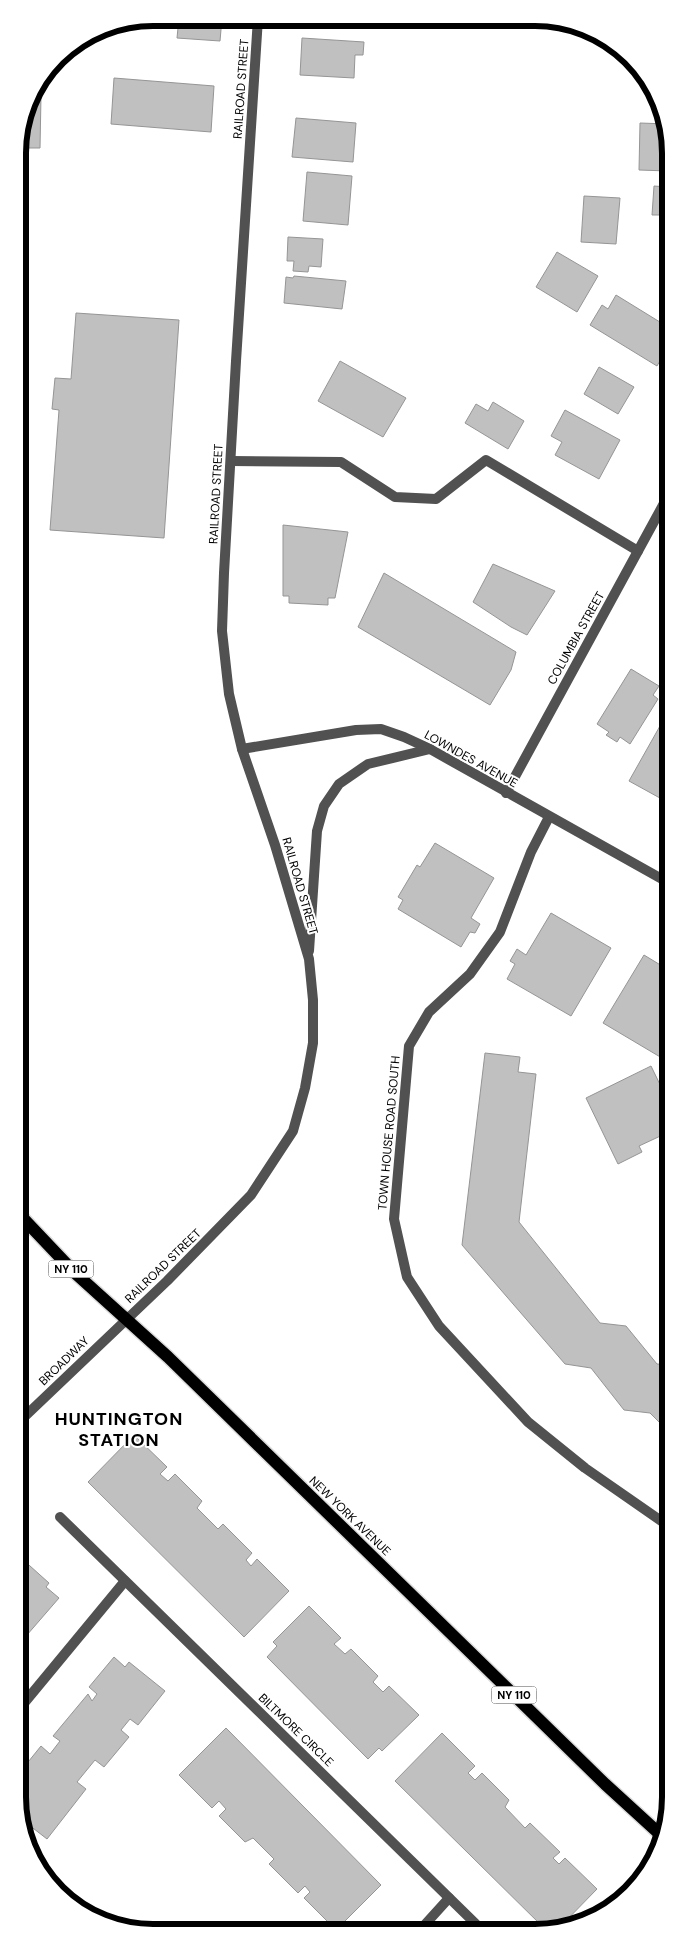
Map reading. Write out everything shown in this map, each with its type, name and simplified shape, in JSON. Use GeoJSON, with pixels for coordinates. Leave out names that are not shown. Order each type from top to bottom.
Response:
{"type":"FeatureCollection","features":[{"type":"Feature","properties":{"kind":"main road","name":"NEW YORK AVENUE"},"geometry":{"type":"LineString","coordinates":[[26,1222],[74,1272],[193,1382],[605,1784],[657,1831]]}},
{"type":"Feature","properties":{"kind":"street","name":"RAILROAD STREET"},"geometry":{"type":"LineString","coordinates":[[126,1320],[168,1281],[251,1195],[293,1131],[305,1088],[313,1043],[313,1000],[308,959],[275,845],[242,749],[229,694],[222,631],[258,26]]}},
{"type":"Feature","properties":{"kind":"street"},"geometry":{"type":"LineString","coordinates":[[231,461],[341,462],[395,496],[436,499],[486,460],[638,552]]}},
{"type":"Feature","properties":{"kind":"street","name":"COLUMBIA STREET"},"geometry":{"type":"LineString","coordinates":[[506,792],[662,508]]}},
{"type":"Feature","properties":{"kind":"street","name":"LOWNDES AVENUE"},"geometry":{"type":"LineString","coordinates":[[242,749],[356,730],[381,729],[430,749],[662,879]]}},
{"type":"Feature","properties":{"kind":"street","name":"RAILROAD STREET"},"geometry":{"type":"LineString","coordinates":[[308,959],[318,831],[324,806],[339,784],[368,764],[430,749]]}},
{"type":"Feature","properties":{"kind":"street","name":"TOWN HOUSE ROAD SOUTH"},"geometry":{"type":"LineString","coordinates":[[549,817],[531,852],[500,932],[470,974],[429,1012],[409,1046],[394,1219],[407,1277],[440,1326],[462,1351],[528,1422],[586,1468],[661,1521]]}},
{"type":"Feature","properties":{"kind":"street","name":"BROADWAY"},"geometry":{"type":"LineString","coordinates":[[26,1415],[126,1320]]}},
{"type":"Feature","properties":{"kind":"street","name":"BILTMORE CIRCLE"},"geometry":{"type":"LineString","coordinates":[[60,1517],[476,1924]]}},
{"type":"Feature","properties":{"kind":"street"},"geometry":{"type":"LineString","coordinates":[[26,1701],[126,1581]]}},
{"type":"Feature","properties":{"kind":"street"},"geometry":{"type":"LineString","coordinates":[[425,1924],[449,1898]]}},
{"type":"Feature","properties":{"kind":"building"},"geometry":{"type":"Polygon","coordinates":[[[178,26],[221,26],[220,41],[177,38],[178,26]]]}},
{"type":"Feature","properties":{"kind":"building"},"geometry":{"type":"Polygon","coordinates":[[[302,38],[364,42],[363,55],[355,55],[354,78],[300,75],[302,38]]]}},
{"type":"Feature","properties":{"kind":"building"},"geometry":{"type":"Polygon","coordinates":[[[114,78],[214,86],[211,132],[111,124],[114,78]]]}},
{"type":"Feature","properties":{"kind":"building"},"geometry":{"type":"Polygon","coordinates":[[[41,96],[40,148],[27,148],[27,137],[36,105],[41,96]]]}},
{"type":"Feature","properties":{"kind":"building"},"geometry":{"type":"Polygon","coordinates":[[[296,118],[356,123],[353,162],[292,157],[296,118]]]}},
{"type":"Feature","properties":{"kind":"building"},"geometry":{"type":"Polygon","coordinates":[[[640,123],[658,124],[662,153],[662,171],[639,170],[640,123]]]}},
{"type":"Feature","properties":{"kind":"building"},"geometry":{"type":"Polygon","coordinates":[[[307,172],[352,176],[348,225],[303,221],[307,172]]]}},
{"type":"Feature","properties":{"kind":"building"},"geometry":{"type":"Polygon","coordinates":[[[654,186],[662,187],[662,215],[652,215],[654,186]]]}},
{"type":"Feature","properties":{"kind":"building"},"geometry":{"type":"Polygon","coordinates":[[[584,196],[620,198],[616,244],[581,242],[584,196]]]}},
{"type":"Feature","properties":{"kind":"building"},"geometry":{"type":"Polygon","coordinates":[[[288,237],[323,239],[321,267],[309,266],[308,272],[293,271],[294,261],[287,261],[288,237]]]}},
{"type":"Feature","properties":{"kind":"building"},"geometry":{"type":"Polygon","coordinates":[[[557,252],[598,276],[577,312],[536,287],[557,252]]]}},
{"type":"Feature","properties":{"kind":"building"},"geometry":{"type":"Polygon","coordinates":[[[294,276],[346,281],[342,309],[284,303],[286,277],[293,278],[294,276]]]}},
{"type":"Feature","properties":{"kind":"building"},"geometry":{"type":"Polygon","coordinates":[[[616,295],[662,323],[662,358],[657,366],[590,325],[602,305],[608,309],[616,295]]]}},
{"type":"Feature","properties":{"kind":"building"},"geometry":{"type":"Polygon","coordinates":[[[76,313],[179,320],[164,538],[50,530],[59,410],[52,409],[55,378],[71,379],[76,313]]]}},
{"type":"Feature","properties":{"kind":"building"},"geometry":{"type":"Polygon","coordinates":[[[340,361],[406,398],[383,437],[318,401],[340,361]]]}},
{"type":"Feature","properties":{"kind":"building"},"geometry":{"type":"Polygon","coordinates":[[[599,367],[634,387],[618,414],[584,394],[599,367]]]}},
{"type":"Feature","properties":{"kind":"building"},"geometry":{"type":"Polygon","coordinates":[[[493,402],[524,421],[508,449],[465,423],[476,404],[488,411],[493,402]]]}},
{"type":"Feature","properties":{"kind":"building"},"geometry":{"type":"Polygon","coordinates":[[[565,410],[620,440],[599,479],[555,455],[562,442],[551,436],[565,410]]]}},
{"type":"Feature","properties":{"kind":"building"},"geometry":{"type":"Polygon","coordinates":[[[283,525],[348,532],[335,598],[328,598],[328,605],[289,603],[289,596],[283,596],[283,525]]]}},
{"type":"Feature","properties":{"kind":"building"},"geometry":{"type":"Polygon","coordinates":[[[493,564],[555,591],[527,635],[511,627],[473,602],[493,564]]]}},
{"type":"Feature","properties":{"kind":"building"},"geometry":{"type":"Polygon","coordinates":[[[384,573],[516,652],[511,670],[490,705],[358,627],[384,573]]]}},
{"type":"Feature","properties":{"kind":"building"},"geometry":{"type":"Polygon","coordinates":[[[631,669],[659,686],[653,695],[658,699],[630,744],[620,737],[617,742],[606,735],[609,732],[597,724],[631,669]]]}},
{"type":"Feature","properties":{"kind":"building"},"geometry":{"type":"Polygon","coordinates":[[[662,723],[662,799],[629,781],[662,723]]]}},
{"type":"Feature","properties":{"kind":"building"},"geometry":{"type":"Polygon","coordinates":[[[435,843],[494,878],[471,918],[480,924],[475,933],[470,932],[461,947],[398,909],[403,900],[398,897],[417,865],[420,867],[435,843]]]}},
{"type":"Feature","properties":{"kind":"building"},"geometry":{"type":"Polygon","coordinates":[[[551,913],[611,948],[571,1016],[507,979],[515,964],[510,961],[517,949],[526,955],[551,913]]]}},
{"type":"Feature","properties":{"kind":"building"},"geometry":{"type":"Polygon","coordinates":[[[644,955],[662,966],[661,1058],[603,1023],[644,955]]]}},
{"type":"Feature","properties":{"kind":"building"},"geometry":{"type":"Polygon","coordinates":[[[485,1053],[520,1057],[518,1072],[536,1074],[519,1222],[600,1323],[626,1326],[657,1364],[661,1364],[661,1424],[650,1413],[624,1410],[591,1368],[565,1364],[462,1245],[485,1053]]]}},
{"type":"Feature","properties":{"kind":"building"},"geometry":{"type":"Polygon","coordinates":[[[651,1066],[661,1087],[661,1136],[639,1146],[642,1152],[618,1164],[586,1098],[651,1066]]]}},
{"type":"Feature","properties":{"kind":"building"},"geometry":{"type":"Polygon","coordinates":[[[134,1435],[167,1467],[160,1474],[168,1481],[175,1474],[202,1501],[197,1508],[218,1529],[223,1524],[252,1553],[246,1560],[251,1566],[257,1559],[289,1591],[244,1637],[88,1482],[134,1435]]]}},
{"type":"Feature","properties":{"kind":"building"},"geometry":{"type":"Polygon","coordinates":[[[26,1563],[49,1583],[46,1587],[59,1598],[26,1636],[26,1563]]]}},
{"type":"Feature","properties":{"kind":"building"},"geometry":{"type":"Polygon","coordinates":[[[309,1606],[341,1638],[334,1644],[345,1654],[351,1649],[378,1676],[373,1682],[383,1692],[389,1686],[419,1715],[382,1751],[379,1748],[368,1759],[267,1657],[277,1646],[273,1642],[309,1606]]]}},
{"type":"Feature","properties":{"kind":"building"},"geometry":{"type":"Polygon","coordinates":[[[114,1657],[125,1667],[129,1662],[165,1691],[138,1725],[130,1719],[121,1730],[129,1737],[104,1767],[95,1760],[77,1782],[86,1789],[47,1839],[30,1826],[27,1813],[26,1765],[41,1746],[50,1754],[60,1741],[53,1736],[88,1694],[92,1701],[97,1694],[89,1687],[114,1657]]]}},
{"type":"Feature","properties":{"kind":"building"},"geometry":{"type":"Polygon","coordinates":[[[226,1728],[381,1885],[342,1924],[330,1924],[304,1898],[310,1892],[305,1886],[298,1893],[269,1864],[274,1859],[253,1838],[245,1842],[219,1816],[226,1809],[219,1801],[212,1808],[179,1775],[226,1728]]]}},
{"type":"Feature","properties":{"kind":"building"},"geometry":{"type":"Polygon","coordinates":[[[442,1733],[475,1766],[468,1773],[475,1780],[482,1773],[509,1800],[505,1807],[525,1828],[530,1823],[560,1852],[553,1858],[559,1864],[565,1858],[597,1889],[568,1919],[539,1923],[395,1781],[442,1733]]]}},
{"type":"Feature","properties":{"kind":"district","name":"HUNTINGTON STATION"},"geometry":{"type":"Point","coordinates":[119,1429]}}]}
